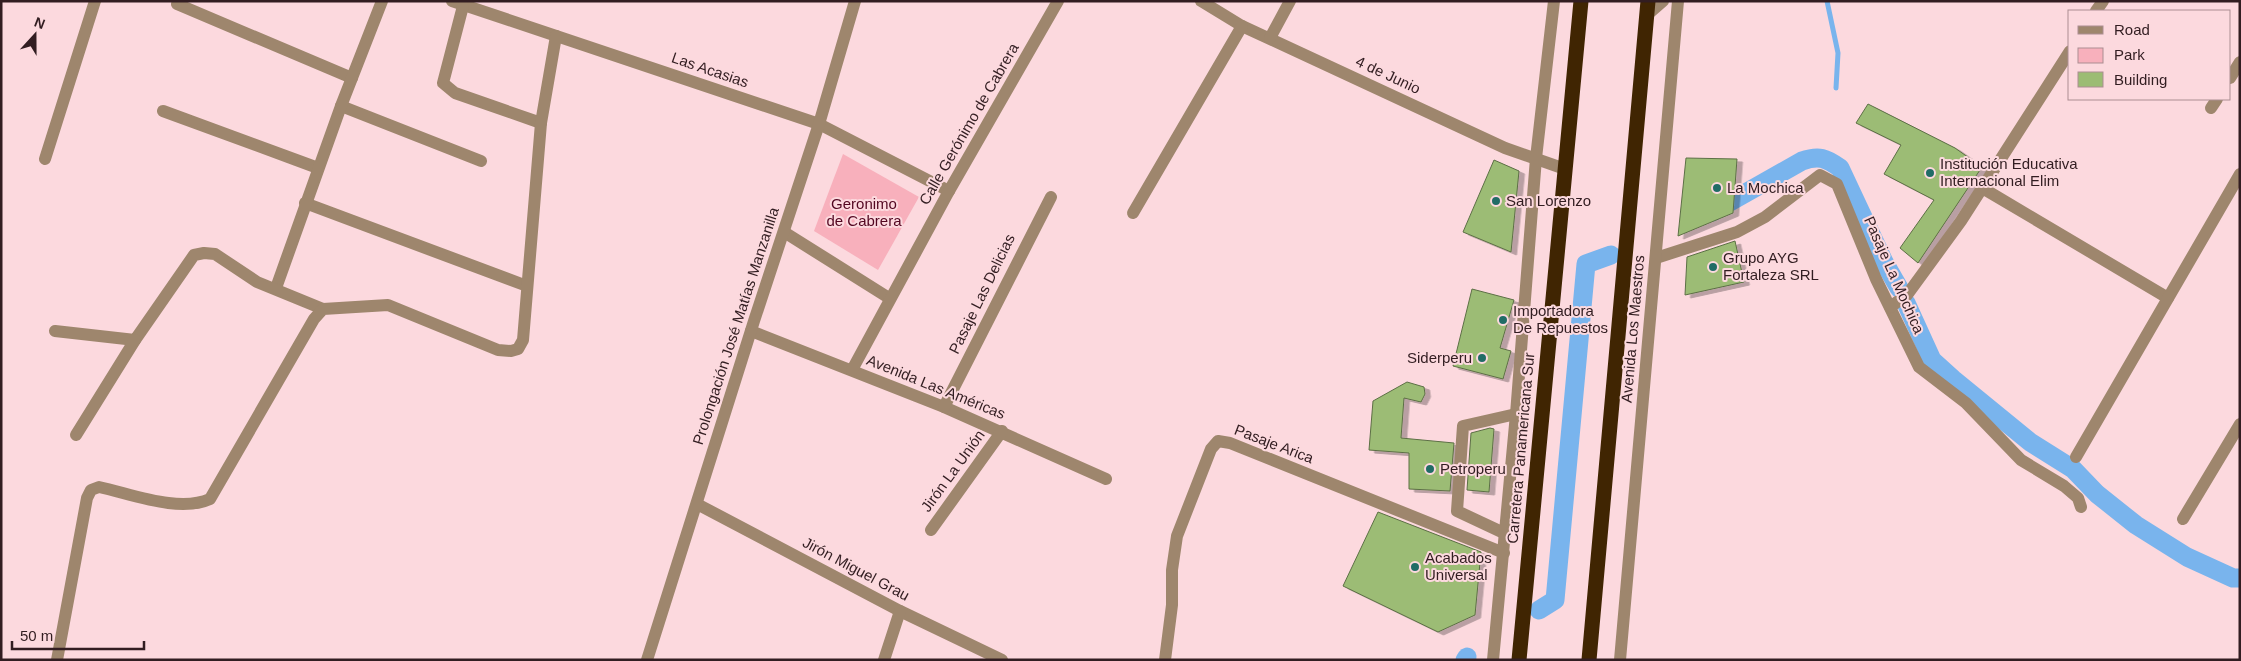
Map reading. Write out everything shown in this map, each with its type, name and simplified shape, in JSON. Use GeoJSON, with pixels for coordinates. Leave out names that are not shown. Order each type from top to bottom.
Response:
{"type":"FeatureCollection","features":[{"type":"Feature","properties":{"kind":"highway","name":"Carretera Panamericana Sur"},"geometry":{"type":"LineString","coordinates":[[1520,655],[1581,1]]}},
{"type":"Feature","properties":{"kind":"highway"},"geometry":{"type":"LineString","coordinates":[[1589,660],[1648,8]]}},
{"type":"Feature","properties":{"kind":"street"},"geometry":{"type":"LineString","coordinates":[[45,159],[95,1]]}},
{"type":"Feature","properties":{"kind":"street"},"geometry":{"type":"LineString","coordinates":[[276,288],[340,106],[382,1]]}},
{"type":"Feature","properties":{"kind":"street","name":"Prolongación José Matías Manzanilla"},"geometry":{"type":"LineString","coordinates":[[647,660],[819,124],[855,1]]}},
{"type":"Feature","properties":{"kind":"street","name":"Calle Gerónimo de Cabrera"},"geometry":{"type":"LineString","coordinates":[[852,370],[889,298],[1058,1]]}},
{"type":"Feature","properties":{"kind":"street","name":"4 de Junio"},"geometry":{"type":"LineString","coordinates":[[1201,1],[1242,26],[1505,148],[1565,169]]}},
{"type":"Feature","properties":{"kind":"street"},"geometry":{"type":"LineString","coordinates":[[1270,38],[1290,1]]}},
{"type":"Feature","properties":{"kind":"street"},"geometry":{"type":"LineString","coordinates":[[1493,660],[1506,534],[1536,158],[1554,1]]}},
{"type":"Feature","properties":{"kind":"street"},"geometry":{"type":"LineString","coordinates":[[1648,8],[1663,1]]}},
{"type":"Feature","properties":{"kind":"street","name":"Avenida Los Maestros"},"geometry":{"type":"LineString","coordinates":[[1620,660],[1678,1]]}},
{"type":"Feature","properties":{"kind":"street"},"geometry":{"type":"LineString","coordinates":[[177,4],[352,78]]}},
{"type":"Feature","properties":{"kind":"street"},"geometry":{"type":"LineString","coordinates":[[458,4],[444,83],[455,93],[541,122]]}},
{"type":"Feature","properties":{"kind":"street","name":"Las Acasias"},"geometry":{"type":"LineString","coordinates":[[458,4],[819,124],[949,191]]}},
{"type":"Feature","properties":{"kind":"street"},"geometry":{"type":"LineString","coordinates":[[1133,213],[1242,26]]}},
{"type":"Feature","properties":{"kind":"street"},"geometry":{"type":"LineString","coordinates":[[76,436],[135,340],[194,255],[204,253],[214,254],[257,282],[276,288],[323,309],[388,305],[498,350],[511,352],[518,349],[523,340],[541,122],[556,36]]}},
{"type":"Feature","properties":{"kind":"street"},"geometry":{"type":"LineString","coordinates":[[1890,308],[1907,295],[1984,189],[2068,54]]}},
{"type":"Feature","properties":{"kind":"street"},"geometry":{"type":"LineString","coordinates":[[2231,76],[2240,62]]}},
{"type":"Feature","properties":{"kind":"street"},"geometry":{"type":"LineString","coordinates":[[340,106],[481,161]]}},
{"type":"Feature","properties":{"kind":"street"},"geometry":{"type":"LineString","coordinates":[[163,111],[318,168]]}},
{"type":"Feature","properties":{"kind":"street"},"geometry":{"type":"LineString","coordinates":[[2076,457],[2240,174]]}},
{"type":"Feature","properties":{"kind":"street","name":"Pasaje La Mochica"},"geometry":{"type":"LineString","coordinates":[[1656,258],[1737,232],[1765,217],[1820,175],[1837,184],[1890,308],[1919,367],[1966,403],[2021,460],[2064,486],[2078,498],[2081,507]]}},
{"type":"Feature","properties":{"kind":"street"},"geometry":{"type":"LineString","coordinates":[[1984,189],[2168,298]]}},
{"type":"Feature","properties":{"kind":"street","name":"Pasaje Las Delicias"},"geometry":{"type":"LineString","coordinates":[[944,407],[1050,197]]}},
{"type":"Feature","properties":{"kind":"street"},"geometry":{"type":"LineString","coordinates":[[305,203],[527,286]]}},
{"type":"Feature","properties":{"kind":"street"},"geometry":{"type":"LineString","coordinates":[[784,232],[889,298]]}},
{"type":"Feature","properties":{"kind":"street"},"geometry":{"type":"LineString","coordinates":[[57,660],[85,507],[91,490],[99,487],[182,505],[198,504],[210,499],[314,318],[323,309]]}},
{"type":"Feature","properties":{"kind":"street"},"geometry":{"type":"LineString","coordinates":[[54,331],[135,340]]}},
{"type":"Feature","properties":{"kind":"street","name":"Avenida Las Américas"},"geometry":{"type":"LineString","coordinates":[[751,331],[1002,431],[1106,479]]}},
{"type":"Feature","properties":{"kind":"street"},"geometry":{"type":"LineString","coordinates":[[1506,534],[1457,511],[1463,426],[1516,414]]}},
{"type":"Feature","properties":{"kind":"street"},"geometry":{"type":"LineString","coordinates":[[2183,519],[2240,424]]}},
{"type":"Feature","properties":{"kind":"street","name":"Jirón La Unión"},"geometry":{"type":"LineString","coordinates":[[931,530],[1002,431]]}},
{"type":"Feature","properties":{"kind":"street","name":"Pasaje Arica"},"geometry":{"type":"LineString","coordinates":[[1165,660],[1172,605],[1172,570],[1177,536],[1210,449],[1218,441],[1230,443],[1504,553]]}},
{"type":"Feature","properties":{"kind":"street","name":"Jirón Miguel Grau"},"geometry":{"type":"LineString","coordinates":[[696,504],[900,611],[1002,660]]}},
{"type":"Feature","properties":{"kind":"street"},"geometry":{"type":"LineString","coordinates":[[884,660],[900,611]]}},
{"type":"Feature","properties":{"kind":"green space","name":"Geronimo de Cabrera"},"geometry":{"type":"Polygon","coordinates":[[[843,154],[919,197],[878,270],[814,231],[843,154]]]}},
{"type":"Feature","properties":{"kind":"building"},"geometry":{"type":"Polygon","coordinates":[[[1868,104],[1955,148],[1982,167],[1918,263],[1900,248],[1934,200],[1884,174],[1901,145],[1856,123],[1868,104]]]}},
{"type":"Feature","properties":{"kind":"building"},"geometry":{"type":"Polygon","coordinates":[[[1686,158],[1737,159],[1733,213],[1678,236],[1686,158]]]}},
{"type":"Feature","properties":{"kind":"building","name":"San Lorenzo"},"geometry":{"type":"Polygon","coordinates":[[[1494,160],[1519,171],[1511,252],[1463,232],[1494,160]]]}},
{"type":"Feature","properties":{"kind":"building","name":"Grupo AYG Fortaleza SRL"},"geometry":{"type":"Polygon","coordinates":[[[1735,241],[1744,282],[1685,295],[1687,257],[1735,241]]]}},
{"type":"Feature","properties":{"kind":"building"},"geometry":{"type":"Polygon","coordinates":[[[1472,289],[1514,300],[1500,348],[1511,351],[1503,379],[1453,366],[1472,289]]]}},
{"type":"Feature","properties":{"kind":"building"},"geometry":{"type":"Polygon","coordinates":[[[1407,382],[1424,387],[1425,394],[1421,402],[1404,398],[1401,438],[1454,443],[1450,491],[1409,489],[1409,453],[1369,450],[1373,401],[1407,382]]]}},
{"type":"Feature","properties":{"kind":"building"},"geometry":{"type":"Polygon","coordinates":[[[1490,428],[1494,429],[1489,492],[1467,490],[1471,433],[1490,428]]]}},
{"type":"Feature","properties":{"kind":"building","name":"Acabados Universal"},"geometry":{"type":"Polygon","coordinates":[[[1378,512],[1481,552],[1475,615],[1438,632],[1343,586],[1378,512]]]}},
{"type":"Feature","properties":{"kind":"waterway"},"geometry":{"type":"LineString","coordinates":[[1827,1],[1838,53],[1836,88]]}},
{"type":"Feature","properties":{"kind":"waterway"},"geometry":{"type":"LineString","coordinates":[[1712,212],[1802,161],[1822,158],[1840,168],[1884,262],[1899,288]]}},
{"type":"Feature","properties":{"kind":"waterway"},"geometry":{"type":"LineString","coordinates":[[1539,610],[1555,600],[1586,264],[1611,255]]}},
{"type":"Feature","properties":{"kind":"waterway"},"geometry":{"type":"LineString","coordinates":[[1906,303],[1932,360],[1953,379],[2030,442],[2073,469],[2097,494],[2136,525],[2187,557],[2233,578],[2240,578]]}},
{"type":"Feature","properties":{"kind":"place","name":"Institución Educativa Internacional Elim"},"geometry":{"type":"Point","coordinates":[1930,173]}},
{"type":"Feature","properties":{"kind":"place","name":"La Mochica"},"geometry":{"type":"Point","coordinates":[1717,188]}},
{"type":"Feature","properties":{"kind":"place","name":"San Lorenzo"},"geometry":{"type":"Point","coordinates":[1496,201]}},
{"type":"Feature","properties":{"kind":"place","name":"Grupo AYG Fortaleza SRL"},"geometry":{"type":"Point","coordinates":[1713,267]}},
{"type":"Feature","properties":{"kind":"place","name":"Importadora De Repuestos"},"geometry":{"type":"Point","coordinates":[1503,320]}},
{"type":"Feature","properties":{"kind":"place","name":"Siderperu"},"geometry":{"type":"Point","coordinates":[1482,358]}},
{"type":"Feature","properties":{"kind":"place","name":"Petroperu"},"geometry":{"type":"Point","coordinates":[1430,469]}},
{"type":"Feature","properties":{"kind":"place","name":"Acabados Universal"},"geometry":{"type":"Point","coordinates":[1415,567]}}]}
